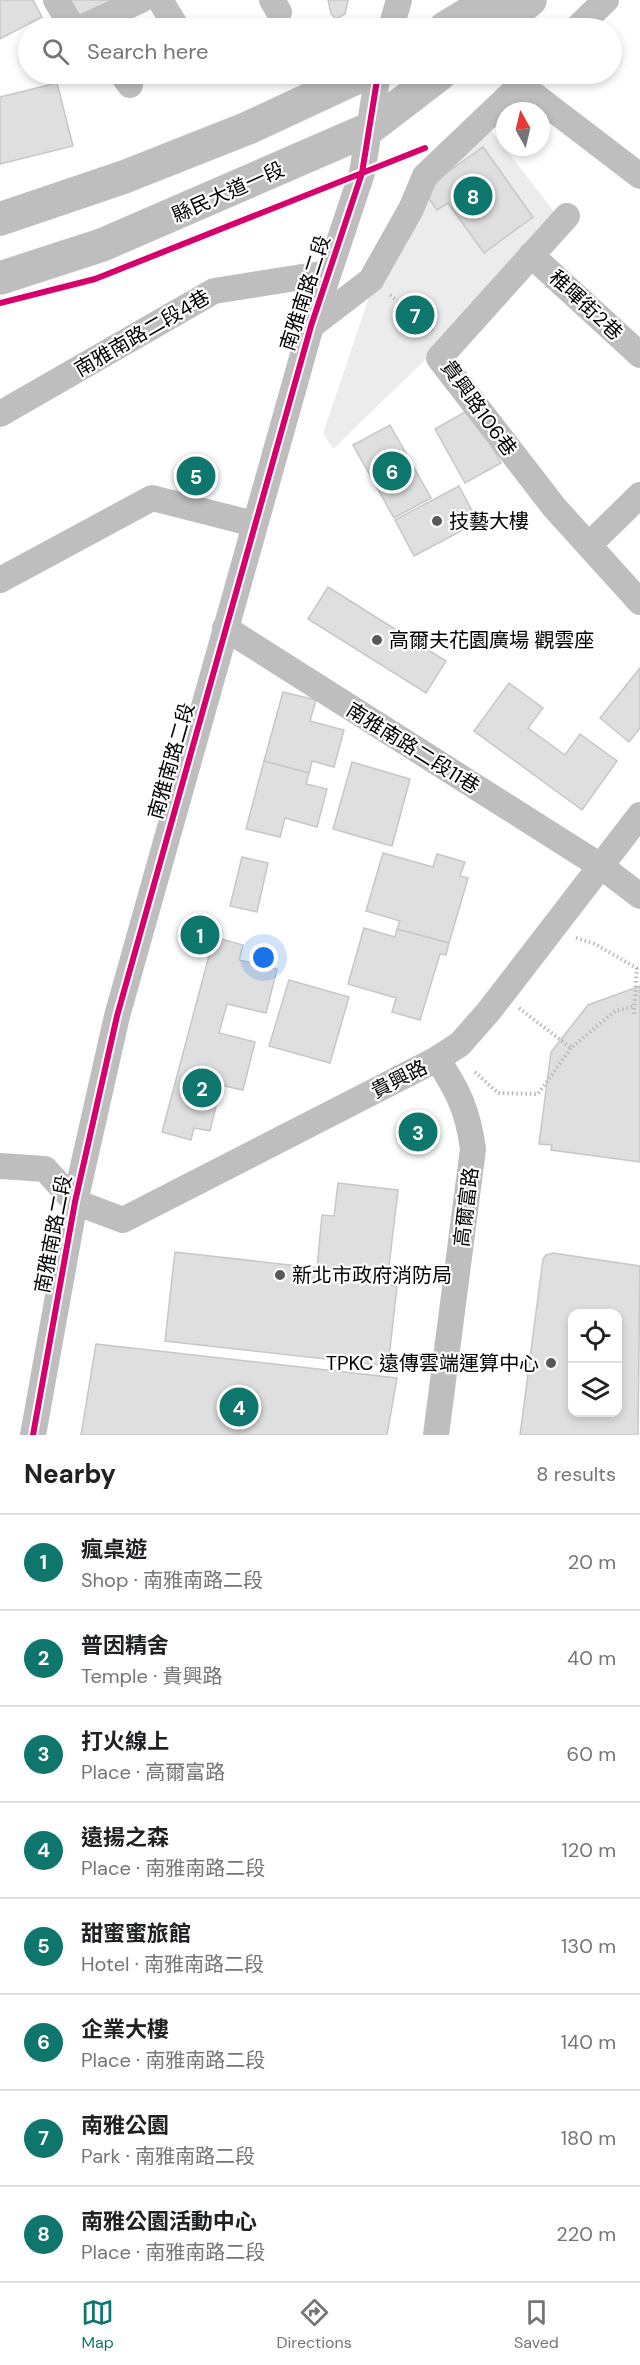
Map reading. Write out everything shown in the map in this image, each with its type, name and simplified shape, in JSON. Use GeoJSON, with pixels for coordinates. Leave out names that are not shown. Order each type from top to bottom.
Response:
{"type":"FeatureCollection","features":[{"type":"Feature","properties":{"kind":"main road"},"geometry":{"type":"LineString","coordinates":[[461,18],[491,0]]}},
{"type":"Feature","properties":{"kind":"main road"},"geometry":{"type":"LineString","coordinates":[[508,18],[530,0]]}},
{"type":"Feature","properties":{"kind":"main road","name":"縣民大道一段"},"geometry":{"type":"LineString","coordinates":[[0,278],[102,245],[368,103],[415,84]]}},
{"type":"Feature","properties":{"kind":"main road","name":"縣民大道一段"},"geometry":{"type":"LineString","coordinates":[[0,219],[124,177],[248,128],[368,103]]}},
{"type":"Feature","properties":{"kind":"street"},"geometry":{"type":"LineString","coordinates":[[56,0],[73,18]]}},
{"type":"Feature","properties":{"kind":"street"},"geometry":{"type":"LineString","coordinates":[[104,18],[141,0]]}},
{"type":"Feature","properties":{"kind":"street"},"geometry":{"type":"LineString","coordinates":[[159,0],[171,18]]}},
{"type":"Feature","properties":{"kind":"street"},"geometry":{"type":"LineString","coordinates":[[394,18],[399,0]]}},
{"type":"Feature","properties":{"kind":"street"},"geometry":{"type":"LineString","coordinates":[[587,18],[606,0]]}},
{"type":"Feature","properties":{"kind":"street","name":"南雅南路二段"},"geometry":{"type":"LineString","coordinates":[[33,1435],[75,1202],[117,1016],[311,326],[362,173],[368,103],[375,84]]}},
{"type":"Feature","properties":{"kind":"street"},"geometry":{"type":"LineString","coordinates":[[311,326],[371,280],[411,209],[425,176],[522,84]]}},
{"type":"Feature","properties":{"kind":"street"},"geometry":{"type":"LineString","coordinates":[[533,84],[640,176]]}},
{"type":"Feature","properties":{"kind":"street","name":"貴興路106巷"},"geometry":{"type":"LineString","coordinates":[[567,216],[449,344],[439,358],[554,507],[640,602]]}},
{"type":"Feature","properties":{"kind":"street","name":"稚暉街2巷"},"geometry":{"type":"LineString","coordinates":[[531,255],[640,354]]}},
{"type":"Feature","properties":{"kind":"street","name":"南雅南路二段4巷"},"geometry":{"type":"LineString","coordinates":[[0,414],[214,291],[328,273]]}},
{"type":"Feature","properties":{"kind":"street"},"geometry":{"type":"LineString","coordinates":[[589,545],[640,495]]}},
{"type":"Feature","properties":{"kind":"street"},"geometry":{"type":"LineString","coordinates":[[0,580],[152,498],[254,524]]}},
{"type":"Feature","properties":{"kind":"street","name":"南雅南路二段11巷"},"geometry":{"type":"LineString","coordinates":[[225,628],[602,867],[640,896]]}},
{"type":"Feature","properties":{"kind":"street","name":"貴興路"},"geometry":{"type":"LineString","coordinates":[[75,1202],[123,1220],[460,1044],[502,995],[640,815]]}},
{"type":"Feature","properties":{"kind":"street","name":"高爾富路"},"geometry":{"type":"LineString","coordinates":[[436,1435],[473,1149],[470,1122],[444,1054]]}},
{"type":"Feature","properties":{"kind":"street"},"geometry":{"type":"LineString","coordinates":[[0,1166],[45,1169],[75,1202]]}},
{"type":"Feature","properties":{"kind":"path"},"geometry":{"type":"LineString","coordinates":[[371,280],[449,344]]}},
{"type":"Feature","properties":{"kind":"path"},"geometry":{"type":"LineString","coordinates":[[552,930],[595,944],[639,969],[634,1014]]}},
{"type":"Feature","properties":{"kind":"path"},"geometry":{"type":"LineString","coordinates":[[502,995],[572,1048]]}},
{"type":"Feature","properties":{"kind":"path"},"geometry":{"type":"LineString","coordinates":[[444,1054],[498,1093],[538,1094],[572,1048],[615,1011],[635,1006]]}},
{"type":"Feature","properties":{"kind":"shaded area"},"geometry":{"type":"Polygon","coordinates":[[[490,129],[496,137],[496,156],[511,156],[556,214],[430,355],[333,449],[323,433],[377,274],[430,180],[490,129]]]}},
{"type":"Feature","properties":{"kind":"building"},"geometry":{"type":"Polygon","coordinates":[[[0,0],[33,0],[42,17],[18,18],[18,30],[0,39],[0,0]]]}},
{"type":"Feature","properties":{"kind":"building"},"geometry":{"type":"Polygon","coordinates":[[[70,0],[126,0],[89,18],[79,18],[70,0]]]}},
{"type":"Feature","properties":{"kind":"building"},"geometry":{"type":"Polygon","coordinates":[[[328,0],[348,0],[345,14],[335,18],[331,14],[328,0]]]}},
{"type":"Feature","properties":{"kind":"building"},"geometry":{"type":"Polygon","coordinates":[[[57,84],[73,146],[0,164],[0,97],[57,84]]]}},
{"type":"Feature","properties":{"kind":"building"},"geometry":{"type":"Polygon","coordinates":[[[483,147],[533,217],[484,253],[448,203],[437,210],[423,190],[483,147]]]}},
{"type":"Feature","properties":{"kind":"building"},"geometry":{"type":"Polygon","coordinates":[[[470,409],[501,463],[465,483],[435,429],[470,409]]]}},
{"type":"Feature","properties":{"kind":"building"},"geometry":{"type":"Polygon","coordinates":[[[390,425],[431,498],[394,518],[353,445],[390,425]]]}},
{"type":"Feature","properties":{"kind":"building","name":"技藝大樓"},"geometry":{"type":"Polygon","coordinates":[[[459,486],[478,522],[414,556],[395,520],[459,486]]]}},
{"type":"Feature","properties":{"kind":"building","name":"高爾夫花園廣場 觀雲座"},"geometry":{"type":"Polygon","coordinates":[[[328,587],[446,661],[426,693],[308,619],[328,587]]]}},
{"type":"Feature","properties":{"kind":"building"},"geometry":{"type":"Polygon","coordinates":[[[640,668],[640,728],[629,742],[600,718],[640,668]]]}},
{"type":"Feature","properties":{"kind":"building"},"geometry":{"type":"Polygon","coordinates":[[[509,683],[543,708],[528,728],[565,755],[580,734],[617,761],[582,810],[474,731],[509,683]]]}},
{"type":"Feature","properties":{"kind":"building"},"geometry":{"type":"Polygon","coordinates":[[[283,692],[316,700],[310,721],[344,730],[334,767],[312,761],[309,773],[264,761],[283,692]]]}},
{"type":"Feature","properties":{"kind":"building"},"geometry":{"type":"Polygon","coordinates":[[[264,761],[309,773],[306,784],[327,789],[317,827],[285,818],[280,837],[246,829],[264,761]]]}},
{"type":"Feature","properties":{"kind":"building"},"geometry":{"type":"Polygon","coordinates":[[[352,762],[410,779],[392,846],[333,829],[352,762]]]}},
{"type":"Feature","properties":{"kind":"building"},"geometry":{"type":"Polygon","coordinates":[[[383,853],[433,867],[437,854],[465,862],[460,876],[468,878],[449,943],[397,929],[400,921],[366,911],[383,853]]]}},
{"type":"Feature","properties":{"kind":"building"},"geometry":{"type":"Polygon","coordinates":[[[242,857],[268,863],[257,912],[230,906],[242,857]]]}},
{"type":"Feature","properties":{"kind":"building"},"geometry":{"type":"Polygon","coordinates":[[[364,928],[395,937],[397,929],[449,943],[446,955],[440,954],[420,1020],[392,1012],[396,998],[348,984],[364,928]]]}},
{"type":"Feature","properties":{"kind":"building"},"geometry":{"type":"Polygon","coordinates":[[[214,937],[243,945],[239,960],[277,969],[266,1013],[227,1004],[219,1033],[255,1042],[243,1090],[207,1082],[202,1099],[217,1102],[210,1131],[194,1128],[191,1140],[162,1132],[214,937]]]}},
{"type":"Feature","properties":{"kind":"building"},"geometry":{"type":"Polygon","coordinates":[[[289,980],[349,997],[330,1063],[269,1046],[289,980]]]}},
{"type":"Feature","properties":{"kind":"building"},"geometry":{"type":"Polygon","coordinates":[[[640,986],[640,1162],[551,1150],[552,1145],[539,1144],[551,1052],[588,1005],[640,986]]]}},
{"type":"Feature","properties":{"kind":"building","name":"新北市政府消防局"},"geometry":{"type":"Polygon","coordinates":[[[338,1183],[398,1190],[387,1283],[397,1287],[388,1366],[165,1341],[175,1252],[317,1268],[322,1215],[334,1216],[338,1183]]]}},
{"type":"Feature","properties":{"kind":"building","name":"TPKC 遠傳雲端運算中心"},"geometry":{"type":"Polygon","coordinates":[[[553,1253],[640,1266],[638,1435],[520,1435],[543,1259],[546,1255],[553,1253]]]}},
{"type":"Feature","properties":{"kind":"building"},"geometry":{"type":"Polygon","coordinates":[[[96,1344],[397,1378],[387,1435],[81,1435],[96,1344]]]}},
{"type":"Feature","properties":{"kind":"cycle path"},"geometry":{"type":"LineString","coordinates":[[33,1435],[75,1202],[117,1016],[311,326],[362,173],[376,84]]}},
{"type":"Feature","properties":{"kind":"cycle path"},"geometry":{"type":"LineString","coordinates":[[0,303],[95,279],[425,148]]}},
{"type":"Feature","properties":{"kind":"place","name":"南雅公園活動中心"},"geometry":{"type":"Point","coordinates":[473,196]}},
{"type":"Feature","properties":{"kind":"place","name":"南雅公園"},"geometry":{"type":"Point","coordinates":[415,315]}},
{"type":"Feature","properties":{"kind":"place","name":"企業大樓"},"geometry":{"type":"Point","coordinates":[392,471]}},
{"type":"Feature","properties":{"kind":"place","name":"甜蜜蜜旅館"},"geometry":{"type":"Point","coordinates":[196,476]}},
{"type":"Feature","properties":{"kind":"place","name":"技藝大樓"},"geometry":{"type":"Point","coordinates":[437,521]}},
{"type":"Feature","properties":{"kind":"place","name":"高爾夫花園廣場 觀雲座"},"geometry":{"type":"Point","coordinates":[377,640]}},
{"type":"Feature","properties":{"kind":"place","name":"瘋桌遊"},"geometry":{"type":"Point","coordinates":[200,935]}},
{"type":"Feature","properties":{"kind":"place","name":"普因精舍"},"geometry":{"type":"Point","coordinates":[202,1088]}},
{"type":"Feature","properties":{"kind":"place","name":"打火線上"},"geometry":{"type":"Point","coordinates":[418,1132]}},
{"type":"Feature","properties":{"kind":"place","name":"新北市政府消防局"},"geometry":{"type":"Point","coordinates":[280,1275]}},
{"type":"Feature","properties":{"kind":"place","name":"TPKC 遠傳雲端運算中心"},"geometry":{"type":"Point","coordinates":[551,1363]}},
{"type":"Feature","properties":{"kind":"place","name":"遠揚之森"},"geometry":{"type":"Point","coordinates":[239,1407]}}]}
